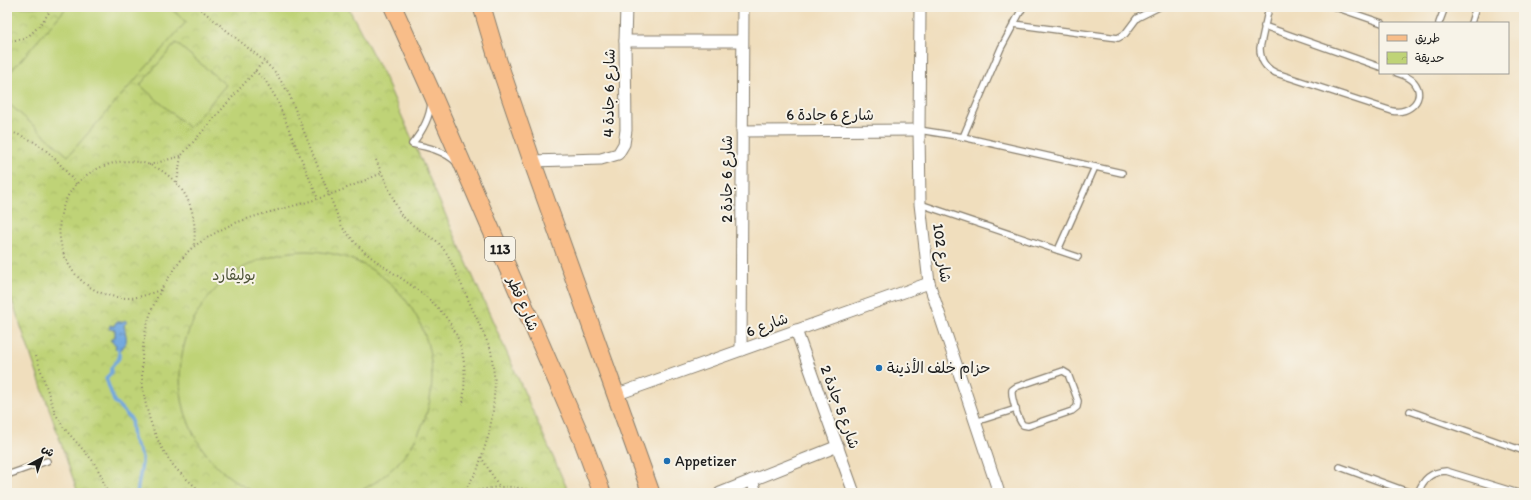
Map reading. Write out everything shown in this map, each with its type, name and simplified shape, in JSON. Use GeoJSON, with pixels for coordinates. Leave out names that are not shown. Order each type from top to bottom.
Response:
{"type":"FeatureCollection","features":[{"type":"Feature","properties":{"kind":"main road","name":"شارع قطر"},"geometry":{"type":"LineString","coordinates":[[393,7],[466,170],[582,439],[602,493]]}},
{"type":"Feature","properties":{"kind":"main road"},"geometry":{"type":"LineString","coordinates":[[482,7],[498,61],[532,160],[651,493]]}},
{"type":"Feature","properties":{"kind":"street","name":"شارع 6 جادة 4"},"geometry":{"type":"LineString","coordinates":[[532,160],[601,159],[618,154],[624,144],[626,130],[626,7]]}},
{"type":"Feature","properties":{"kind":"street","name":"شارع 6 جادة 2"},"geometry":{"type":"LineString","coordinates":[[741,350],[743,7]]}},
{"type":"Feature","properties":{"kind":"street","name":"شارع 102"},"geometry":{"type":"LineString","coordinates":[[920,7],[920,204],[929,283],[999,493]]}},
{"type":"Feature","properties":{"kind":"street","name":"شارع 6 جادة 4"},"geometry":{"type":"LineString","coordinates":[[625,41],[742,41]]}},
{"type":"Feature","properties":{"kind":"street","name":"شارع 6 جادة 6"},"geometry":{"type":"LineString","coordinates":[[742,131],[919,130]]}},
{"type":"Feature","properties":{"kind":"street","name":"شارع 6"},"geometry":{"type":"LineString","coordinates":[[615,395],[929,283]]}},
{"type":"Feature","properties":{"kind":"street","name":"شارع 5 جادة 2"},"geometry":{"type":"LineString","coordinates":[[796,330],[854,493]]}},
{"type":"Feature","properties":{"kind":"street"},"geometry":{"type":"LineString","coordinates":[[720,493],[838,446]]}},
{"type":"Feature","properties":{"kind":"street"},"geometry":{"type":"LineString","coordinates":[[752,480],[756,493]]}},
{"type":"Feature","properties":{"kind":"lane"},"geometry":{"type":"LineString","coordinates":[[963,137],[1001,48],[1022,7]]}},
{"type":"Feature","properties":{"kind":"lane"},"geometry":{"type":"LineString","coordinates":[[1013,24],[1118,38],[1125,34],[1137,18],[1159,7]]}},
{"type":"Feature","properties":{"kind":"lane"},"geometry":{"type":"LineString","coordinates":[[1269,7],[1264,26],[1260,53],[1264,64],[1276,73],[1392,111],[1402,112],[1412,108],[1417,100],[1418,94],[1417,88],[1411,79],[1399,74]]}},
{"type":"Feature","properties":{"kind":"lane"},"geometry":{"type":"LineString","coordinates":[[1336,7],[1347,9],[1380,22]]}},
{"type":"Feature","properties":{"kind":"lane"},"geometry":{"type":"LineString","coordinates":[[1439,22],[1445,7]]}},
{"type":"Feature","properties":{"kind":"lane"},"geometry":{"type":"LineString","coordinates":[[1471,22],[1476,7]]}},
{"type":"Feature","properties":{"kind":"lane"},"geometry":{"type":"LineString","coordinates":[[1264,26],[1379,67]]}},
{"type":"Feature","properties":{"kind":"lane"},"geometry":{"type":"LineString","coordinates":[[431,91],[431,105],[427,119],[421,132],[412,144],[441,152],[466,170]]}},
{"type":"Feature","properties":{"kind":"lane"},"geometry":{"type":"LineString","coordinates":[[919,130],[963,137],[1122,173]]}},
{"type":"Feature","properties":{"kind":"lane"},"geometry":{"type":"LineString","coordinates":[[1058,250],[1094,167]]}},
{"type":"Feature","properties":{"kind":"lane"},"geometry":{"type":"LineString","coordinates":[[920,204],[1078,257]]}},
{"type":"Feature","properties":{"kind":"lane"},"geometry":{"type":"LineString","coordinates":[[1060,372],[1066,372],[1068,374],[1078,401],[1075,410],[1026,426],[1021,423],[1016,409],[1011,393],[1014,388],[1060,372]]}},
{"type":"Feature","properties":{"kind":"lane"},"geometry":{"type":"LineString","coordinates":[[975,422],[1016,409]]}},
{"type":"Feature","properties":{"kind":"lane"},"geometry":{"type":"LineString","coordinates":[[1410,411],[1524,451]]}},
{"type":"Feature","properties":{"kind":"lane"},"geometry":{"type":"LineString","coordinates":[[7,475],[47,461]]}},
{"type":"Feature","properties":{"kind":"lane"},"geometry":{"type":"LineString","coordinates":[[1340,467],[1411,493]]}},
{"type":"Feature","properties":{"kind":"lane"},"geometry":{"type":"LineString","coordinates":[[1418,493],[1425,479],[1438,471],[1446,471],[1518,493]]}},
{"type":"Feature","properties":{"kind":"path"},"geometry":{"type":"LineString","coordinates":[[7,41],[23,39],[36,28],[52,7]]}},
{"type":"Feature","properties":{"kind":"path"},"geometry":{"type":"LineString","coordinates":[[198,7],[264,61],[276,73],[289,94],[342,227],[354,242],[367,254],[424,294],[443,313],[455,332],[463,356],[465,381],[463,405]]}},
{"type":"Feature","properties":{"kind":"path"},"geometry":{"type":"LineString","coordinates":[[177,183],[181,156],[264,61]]}},
{"type":"Feature","properties":{"kind":"path"},"geometry":{"type":"LineString","coordinates":[[255,72],[265,80],[276,98],[318,199]]}},
{"type":"Feature","properties":{"kind":"path"},"geometry":{"type":"LineString","coordinates":[[7,131],[20,134],[47,151],[59,162],[76,184]]}},
{"type":"Feature","properties":{"kind":"path"},"geometry":{"type":"LineString","coordinates":[[148,165],[181,156]]}},
{"type":"Feature","properties":{"kind":"path"},"geometry":{"type":"LineString","coordinates":[[376,160],[400,214],[411,224],[438,242],[448,255],[491,350],[495,382],[493,412],[489,434],[477,470],[463,493]]}},
{"type":"Feature","properties":{"kind":"path"},"geometry":{"type":"LineString","coordinates":[[161,289],[145,296],[128,298],[111,296],[95,290],[70,268],[60,241],[59,219],[64,203],[76,184],[84,176],[99,167],[115,162],[132,161],[148,165],[164,172],[177,183],[187,197],[193,212],[196,229],[194,246]]}},
{"type":"Feature","properties":{"kind":"path"},"geometry":{"type":"LineString","coordinates":[[202,493],[183,476],[170,461],[153,427],[146,404],[143,385],[143,352],[145,332],[151,312],[161,289],[194,246],[223,228],[240,221],[318,199],[382,173]]}},
{"type":"Feature","properties":{"kind":"path"},"geometry":{"type":"LineString","coordinates":[[36,356],[55,413],[64,428],[93,461],[101,476],[107,493]]}},
{"type":"Feature","properties":{"kind":"path"},"geometry":{"type":"LineString","coordinates":[[481,457],[499,486]]}},
{"type":"Feature","properties":{"kind":"path"},"geometry":{"type":"LineString","coordinates":[[466,493],[499,486],[524,488],[534,493]]}},
{"type":"Feature","properties":{"kind":"path"},"geometry":{"type":"LineString","coordinates":[[516,493],[518,487]]}},
{"type":"Feature","properties":{"kind":"green space","name":"بوليڤارد"},"geometry":{"type":"Polygon","coordinates":[[[7,7],[348,7],[384,76],[569,493],[78,493],[7,286],[7,7]]]}},
{"type":"Feature","properties":{"kind":"green space"},"geometry":{"type":"Polygon","coordinates":[[[67,7],[169,7],[186,22],[68,156],[7,102],[7,76],[67,7]]]}},
{"type":"Feature","properties":{"kind":"green space"},"geometry":{"type":"Polygon","coordinates":[[[176,43],[226,85],[189,128],[140,85],[176,43]]]}},
{"type":"Feature","properties":{"kind":"green space"},"geometry":{"type":"Polygon","coordinates":[[[294,251],[318,251],[343,256],[354,260],[386,279],[404,297],[423,329],[430,352],[432,365],[432,389],[427,414],[423,425],[404,457],[386,475],[376,482],[354,494],[331,501],[281,501],[258,494],[226,475],[208,457],[189,425],[182,402],[180,389],[180,365],[185,340],[189,329],[208,297],[226,279],[258,260],[281,253],[294,251]]]}},
{"type":"Feature","properties":{"kind":"water"},"geometry":{"type":"Polygon","coordinates":[[[125,320],[127,322],[124,325],[126,342],[119,352],[115,348],[116,345],[110,340],[115,337],[115,330],[109,329],[110,325],[114,326],[116,322],[122,322],[125,320]]]}},
{"type":"Feature","properties":{"kind":"waterway"},"geometry":{"type":"LineString","coordinates":[[119,352],[119,358],[111,368],[111,373],[106,378],[114,401],[131,419],[133,439],[142,457],[137,493]]}},
{"type":"Feature","properties":{"kind":"place","name":"حزام خلف الأذينة"},"geometry":{"type":"Point","coordinates":[879,368]}},
{"type":"Feature","properties":{"kind":"place","name":"Appetizer"},"geometry":{"type":"Point","coordinates":[667,461]}}]}
